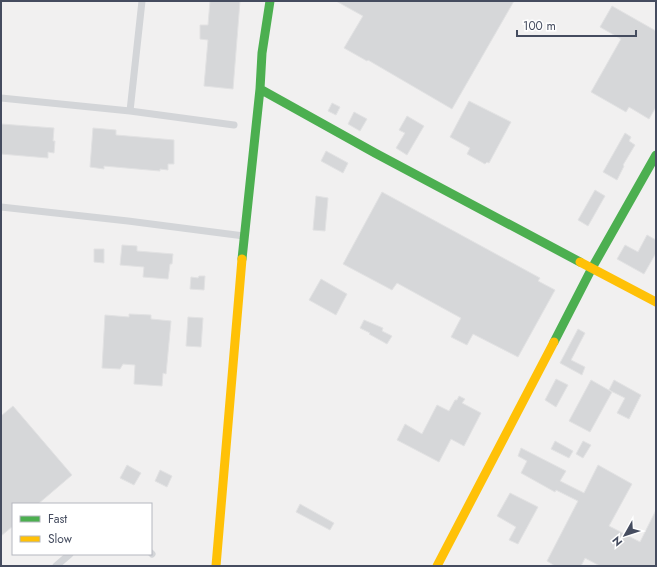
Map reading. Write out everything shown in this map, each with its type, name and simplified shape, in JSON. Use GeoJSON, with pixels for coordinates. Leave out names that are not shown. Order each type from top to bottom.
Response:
{"type":"FeatureCollection","features":[{"type":"Feature","properties":{"kind":"street"},"geometry":{"type":"LineString","coordinates":[[130,110],[142,1]]}},
{"type":"Feature","properties":{"kind":"street"},"geometry":{"type":"LineString","coordinates":[[216,566],[244,236],[265,32],[270,1]]}},
{"type":"Feature","properties":{"kind":"street"},"geometry":{"type":"LineString","coordinates":[[260,89],[320,123],[656,302]]}},
{"type":"Feature","properties":{"kind":"street"},"geometry":{"type":"LineString","coordinates":[[1,98],[130,110],[234,125]]}},
{"type":"Feature","properties":{"kind":"street"},"geometry":{"type":"LineString","coordinates":[[437,566],[592,268],[656,155]]}},
{"type":"Feature","properties":{"kind":"street"},"geometry":{"type":"LineString","coordinates":[[1,207],[244,236]]}},
{"type":"Feature","properties":{"kind":"street"},"geometry":{"type":"LineString","coordinates":[[58,565],[69,555]]}},
{"type":"Feature","properties":{"kind":"building"},"geometry":{"type":"Polygon","coordinates":[[[210,1],[240,1],[233,89],[204,86],[208,40],[200,39],[200,25],[208,25],[210,1]]]}},
{"type":"Feature","properties":{"kind":"building"},"geometry":{"type":"Polygon","coordinates":[[[336,1],[514,1],[452,109],[368,60],[367,61],[344,48],[363,16],[336,1]]]}},
{"type":"Feature","properties":{"kind":"building"},"geometry":{"type":"Polygon","coordinates":[[[612,6],[656,31],[656,107],[649,119],[629,107],[626,112],[591,92],[621,39],[600,27],[612,6]]]}},
{"type":"Feature","properties":{"kind":"building"},"geometry":{"type":"Polygon","coordinates":[[[469,101],[511,122],[489,163],[487,162],[485,164],[467,154],[470,148],[450,137],[469,101]]]}},
{"type":"Feature","properties":{"kind":"building"},"geometry":{"type":"Polygon","coordinates":[[[332,103],[340,107],[336,115],[328,111],[332,103]]]}},
{"type":"Feature","properties":{"kind":"building"},"geometry":{"type":"Polygon","coordinates":[[[354,112],[367,119],[360,131],[348,124],[354,112]]]}},
{"type":"Feature","properties":{"kind":"building"},"geometry":{"type":"Polygon","coordinates":[[[407,116],[424,126],[407,155],[396,148],[405,133],[399,130],[407,116]]]}},
{"type":"Feature","properties":{"kind":"building"},"geometry":{"type":"Polygon","coordinates":[[[1,124],[54,128],[54,153],[48,152],[48,158],[1,154],[1,124]]]}},
{"type":"Feature","properties":{"kind":"building"},"geometry":{"type":"Polygon","coordinates":[[[93,128],[116,130],[116,135],[174,140],[174,164],[168,164],[168,170],[160,169],[160,171],[104,166],[104,169],[90,167],[93,128]]]}},
{"type":"Feature","properties":{"kind":"building"},"geometry":{"type":"Polygon","coordinates":[[[625,133],[631,137],[629,141],[635,145],[623,165],[624,166],[617,180],[603,172],[625,133]]]}},
{"type":"Feature","properties":{"kind":"building"},"geometry":{"type":"Polygon","coordinates":[[[326,151],[348,163],[343,173],[321,161],[326,151]]]}},
{"type":"Feature","properties":{"kind":"building"},"geometry":{"type":"Polygon","coordinates":[[[595,190],[605,196],[588,226],[578,220],[595,190]]]}},
{"type":"Feature","properties":{"kind":"building"},"geometry":{"type":"Polygon","coordinates":[[[382,192],[540,278],[538,281],[555,290],[518,357],[473,334],[467,345],[451,337],[461,318],[397,283],[392,290],[343,264],[382,192]]]}},
{"type":"Feature","properties":{"kind":"building"},"geometry":{"type":"Polygon","coordinates":[[[316,196],[328,198],[325,231],[313,230],[316,196]]]}},
{"type":"Feature","properties":{"kind":"building"},"geometry":{"type":"Polygon","coordinates":[[[647,235],[656,240],[656,253],[644,274],[617,259],[625,245],[638,252],[647,235]]]}},
{"type":"Feature","properties":{"kind":"building"},"geometry":{"type":"Polygon","coordinates":[[[122,245],[137,246],[137,251],[173,254],[168,279],[143,277],[144,267],[120,265],[122,245]]]}},
{"type":"Feature","properties":{"kind":"building"},"geometry":{"type":"Polygon","coordinates":[[[94,249],[104,249],[104,263],[94,262],[94,249]]]}},
{"type":"Feature","properties":{"kind":"building"},"geometry":{"type":"Polygon","coordinates":[[[199,276],[205,276],[204,290],[190,289],[191,277],[198,278],[199,276]]]}},
{"type":"Feature","properties":{"kind":"building"},"geometry":{"type":"Polygon","coordinates":[[[321,279],[347,294],[336,315],[309,300],[321,279]]]}},
{"type":"Feature","properties":{"kind":"building"},"geometry":{"type":"Polygon","coordinates":[[[129,314],[151,315],[151,319],[171,321],[166,374],[163,373],[162,386],[134,384],[135,365],[123,364],[120,369],[102,368],[105,315],[129,317],[129,314]]]}},
{"type":"Feature","properties":{"kind":"building"},"geometry":{"type":"Polygon","coordinates":[[[188,317],[203,318],[201,347],[186,346],[188,317]]]}},
{"type":"Feature","properties":{"kind":"building"},"geometry":{"type":"Polygon","coordinates":[[[364,320],[383,328],[382,331],[392,336],[387,344],[360,328],[364,320]]]}},
{"type":"Feature","properties":{"kind":"building"},"geometry":{"type":"Polygon","coordinates":[[[578,329],[585,333],[571,360],[585,367],[582,375],[560,363],[578,329]]]}},
{"type":"Feature","properties":{"kind":"building"},"geometry":{"type":"Polygon","coordinates":[[[556,379],[568,385],[556,407],[545,400],[556,379]]]}},
{"type":"Feature","properties":{"kind":"building"},"geometry":{"type":"Polygon","coordinates":[[[591,380],[612,392],[590,432],[569,421],[591,380]]]}},
{"type":"Feature","properties":{"kind":"building"},"geometry":{"type":"Polygon","coordinates":[[[614,380],[641,395],[629,419],[617,413],[625,398],[609,390],[614,380]]]}},
{"type":"Feature","properties":{"kind":"building"},"geometry":{"type":"Polygon","coordinates":[[[459,396],[465,399],[462,403],[481,413],[464,446],[451,439],[439,462],[397,440],[405,424],[422,434],[437,405],[449,411],[459,396]]]}},
{"type":"Feature","properties":{"kind":"building"},"geometry":{"type":"Polygon","coordinates":[[[13,406],[72,475],[39,503],[12,503],[12,527],[1,536],[1,416],[13,406]]]}},
{"type":"Feature","properties":{"kind":"building"},"geometry":{"type":"Polygon","coordinates":[[[555,441],[573,451],[569,458],[551,449],[555,441]]]}},
{"type":"Feature","properties":{"kind":"building"},"geometry":{"type":"Polygon","coordinates":[[[583,441],[591,445],[583,458],[576,454],[583,441]]]}},
{"type":"Feature","properties":{"kind":"building"},"geometry":{"type":"Polygon","coordinates":[[[521,448],[566,471],[560,481],[584,493],[598,465],[632,484],[609,526],[640,542],[656,510],[656,566],[600,566],[585,558],[581,566],[555,566],[547,561],[578,501],[556,490],[555,492],[521,473],[527,461],[518,456],[521,448]]]}},
{"type":"Feature","properties":{"kind":"building"},"geometry":{"type":"Polygon","coordinates":[[[127,465],[141,473],[134,485],[120,478],[127,465]]]}},
{"type":"Feature","properties":{"kind":"building"},"geometry":{"type":"Polygon","coordinates":[[[160,470],[172,476],[167,487],[155,481],[160,470]]]}},
{"type":"Feature","properties":{"kind":"building"},"geometry":{"type":"Polygon","coordinates":[[[510,493],[538,507],[518,544],[509,540],[516,527],[497,516],[510,493]]]}},
{"type":"Feature","properties":{"kind":"building"},"geometry":{"type":"Polygon","coordinates":[[[300,504],[334,523],[330,530],[296,512],[300,504]]]}},
{"type":"Feature","properties":{"kind":"traffic: fast"},"geometry":{"type":"LineString","coordinates":[[242,259],[260,89],[262,53],[270,1]]}},
{"type":"Feature","properties":{"kind":"traffic: fast"},"geometry":{"type":"LineString","coordinates":[[260,89],[375,153],[580,262]]}},
{"type":"Feature","properties":{"kind":"traffic: fast"},"geometry":{"type":"LineString","coordinates":[[554,342],[592,268],[656,155]]}},
{"type":"Feature","properties":{"kind":"traffic: slow"},"geometry":{"type":"LineString","coordinates":[[216,566],[242,259]]}},
{"type":"Feature","properties":{"kind":"traffic: slow"},"geometry":{"type":"LineString","coordinates":[[580,262],[656,302]]}},
{"type":"Feature","properties":{"kind":"traffic: slow"},"geometry":{"type":"LineString","coordinates":[[437,566],[554,342]]}}]}
